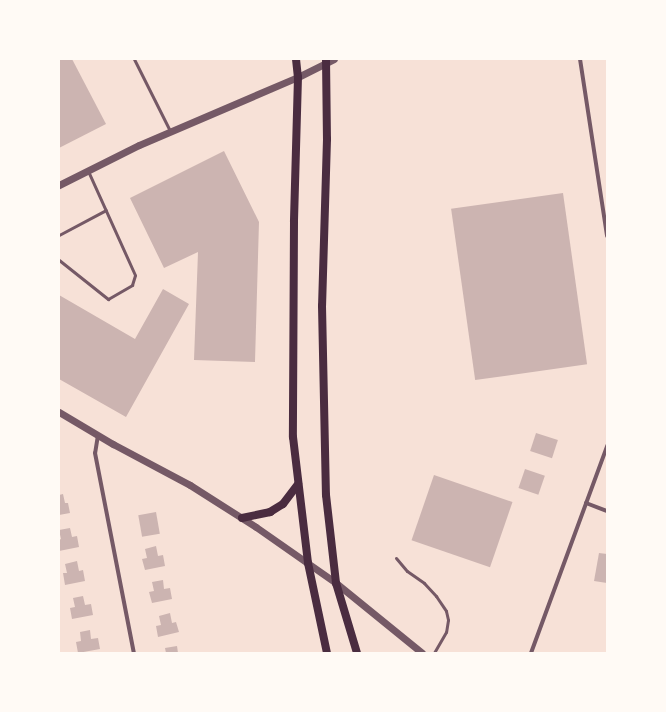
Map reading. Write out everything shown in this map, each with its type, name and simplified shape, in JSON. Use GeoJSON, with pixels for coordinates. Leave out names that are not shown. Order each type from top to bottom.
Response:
{"type":"FeatureCollection","features":[{"type":"Feature","properties":{"kind":"main road"},"geometry":{"type":"LineString","coordinates":[[296,59],[298,77],[294,222],[293,437],[308,563],[328,653]]}},
{"type":"Feature","properties":{"kind":"main road"},"geometry":{"type":"LineString","coordinates":[[326,62],[327,138],[322,306],[326,495],[336,583],[357,653]]}},
{"type":"Feature","properties":{"kind":"main road"},"geometry":{"type":"LineString","coordinates":[[242,518],[270,512],[282,504],[298,484]]}},
{"type":"Feature","properties":{"kind":"street"},"geometry":{"type":"LineString","coordinates":[[59,185],[170,131],[298,77],[334,59]]}},
{"type":"Feature","properties":{"kind":"street"},"geometry":{"type":"LineString","coordinates":[[580,59],[607,236]]}},
{"type":"Feature","properties":{"kind":"street"},"geometry":{"type":"LineString","coordinates":[[59,412],[190,485],[242,518],[336,583],[422,653]]}},
{"type":"Feature","properties":{"kind":"street"},"geometry":{"type":"LineString","coordinates":[[98,435],[95,453],[97,466],[134,653]]}},
{"type":"Feature","properties":{"kind":"street"},"geometry":{"type":"LineString","coordinates":[[531,653],[607,446]]}},
{"type":"Feature","properties":{"kind":"street"},"geometry":{"type":"LineString","coordinates":[[586,503],[607,511]]}},
{"type":"Feature","properties":{"kind":"lane"},"geometry":{"type":"LineString","coordinates":[[134,59],[170,131]]}},
{"type":"Feature","properties":{"kind":"lane"},"geometry":{"type":"LineString","coordinates":[[59,260],[108,299],[132,286],[136,275],[88,171]]}},
{"type":"Feature","properties":{"kind":"lane"},"geometry":{"type":"LineString","coordinates":[[59,234],[106,210]]}},
{"type":"Feature","properties":{"kind":"lane"},"geometry":{"type":"LineString","coordinates":[[396,558],[407,571],[424,583],[436,596],[446,611],[448,620],[446,632],[434,653]]}},
{"type":"Feature","properties":{"kind":"building"},"geometry":{"type":"Polygon","coordinates":[[[59,59],[72,59],[106,124],[59,148],[59,59]]]}},
{"type":"Feature","properties":{"kind":"building"},"geometry":{"type":"Polygon","coordinates":[[[224,151],[259,222],[255,362],[194,360],[198,252],[164,268],[130,198],[224,151]]]}},
{"type":"Feature","properties":{"kind":"building"},"geometry":{"type":"Polygon","coordinates":[[[563,193],[587,364],[475,380],[451,209],[563,193]]]}},
{"type":"Feature","properties":{"kind":"building"},"geometry":{"type":"Polygon","coordinates":[[[163,289],[189,304],[126,417],[59,379],[59,295],[135,339],[163,289]]]}},
{"type":"Feature","properties":{"kind":"building"},"geometry":{"type":"Polygon","coordinates":[[[536,433],[558,440],[552,458],[530,451],[536,433]]]}},
{"type":"Feature","properties":{"kind":"building"},"geometry":{"type":"Polygon","coordinates":[[[525,469],[545,476],[538,495],[518,488],[525,469]]]}},
{"type":"Feature","properties":{"kind":"building"},"geometry":{"type":"Polygon","coordinates":[[[434,475],[512,502],[490,567],[412,540],[434,475]]]}},
{"type":"Feature","properties":{"kind":"building"},"geometry":{"type":"Polygon","coordinates":[[[63,494],[65,503],[68,503],[70,513],[59,515],[59,495],[63,494]]]}},
{"type":"Feature","properties":{"kind":"building"},"geometry":{"type":"Polygon","coordinates":[[[156,512],[160,534],[142,537],[138,515],[156,512]]]}},
{"type":"Feature","properties":{"kind":"building"},"geometry":{"type":"Polygon","coordinates":[[[70,528],[72,537],[77,536],[79,547],[59,551],[59,540],[61,539],[59,530],[70,528]]]}},
{"type":"Feature","properties":{"kind":"building"},"geometry":{"type":"Polygon","coordinates":[[[156,546],[158,556],[163,555],[165,566],[145,570],[142,559],[147,558],[145,549],[156,546]]]}},
{"type":"Feature","properties":{"kind":"building"},"geometry":{"type":"Polygon","coordinates":[[[599,553],[607,554],[607,583],[594,581],[599,553]]]}},
{"type":"Feature","properties":{"kind":"building"},"geometry":{"type":"Polygon","coordinates":[[[77,561],[79,571],[83,570],[85,581],[65,585],[63,573],[67,573],[65,564],[77,561]]]}},
{"type":"Feature","properties":{"kind":"building"},"geometry":{"type":"Polygon","coordinates":[[[163,580],[164,589],[170,588],[172,599],[152,603],[149,592],[154,591],[152,582],[163,580]]]}},
{"type":"Feature","properties":{"kind":"building"},"geometry":{"type":"Polygon","coordinates":[[[83,596],[85,605],[91,604],[93,615],[72,619],[70,608],[75,607],[73,598],[83,596]]]}},
{"type":"Feature","properties":{"kind":"building"},"geometry":{"type":"Polygon","coordinates":[[[170,613],[172,623],[176,622],[179,632],[158,637],[156,626],[161,625],[159,616],[170,613]]]}},
{"type":"Feature","properties":{"kind":"building"},"geometry":{"type":"Polygon","coordinates":[[[90,630],[91,639],[98,638],[100,649],[78,653],[76,642],[81,641],[80,632],[90,630]]]}},
{"type":"Feature","properties":{"kind":"building"},"geometry":{"type":"Polygon","coordinates":[[[177,646],[178,653],[166,653],[165,648],[177,646]]]}}]}
